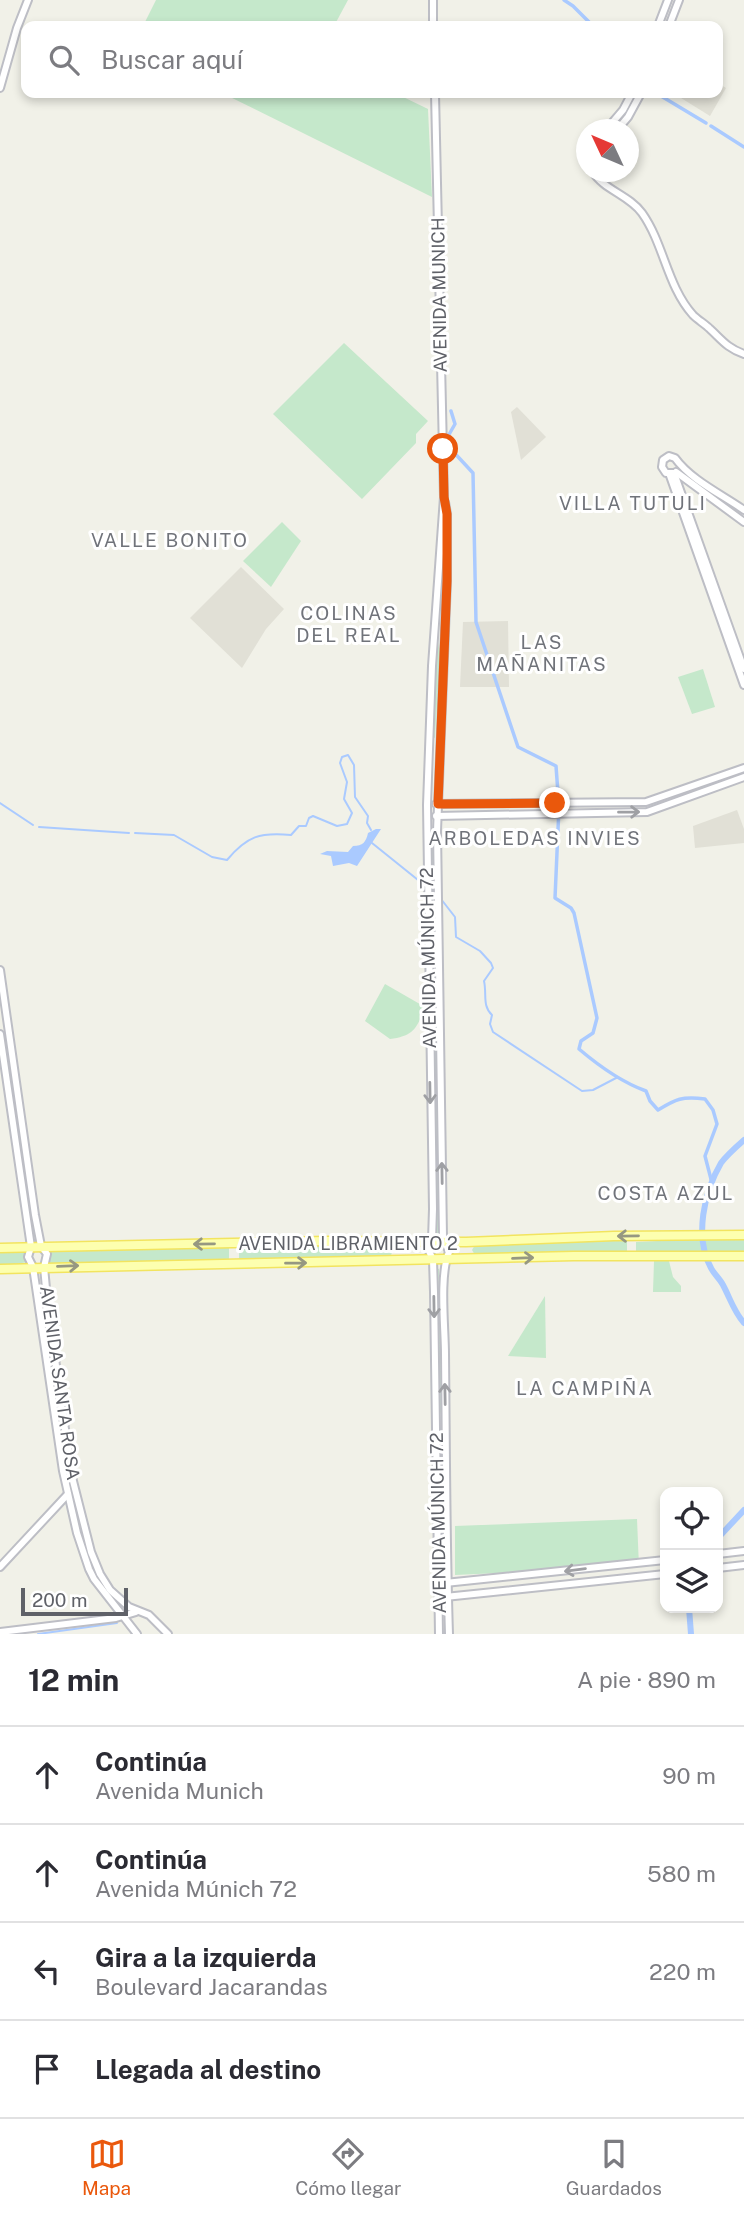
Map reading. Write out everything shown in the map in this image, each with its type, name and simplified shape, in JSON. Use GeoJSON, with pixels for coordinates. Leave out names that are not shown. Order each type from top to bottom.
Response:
{"type":"FeatureCollection","features":[{"type":"Feature","properties":{"kind":"main road"},"geometry":{"type":"LineString","coordinates":[[0,88],[28,0]]}},
{"type":"Feature","properties":{"kind":"main road"},"geometry":{"type":"LineString","coordinates":[[433,0],[433,21]]}},
{"type":"Feature","properties":{"kind":"main road"},"geometry":{"type":"LineString","coordinates":[[660,21],[668,0]]}},
{"type":"Feature","properties":{"kind":"main road"},"geometry":{"type":"LineString","coordinates":[[671,21],[679,0]]}},
{"type":"Feature","properties":{"kind":"main road","name":"AVENIDA MUNICH"},"geometry":{"type":"LineString","coordinates":[[435,98],[444,497]]}},
{"type":"Feature","properties":{"kind":"main road"},"geometry":{"type":"LineString","coordinates":[[616,119],[629,98]]}},
{"type":"Feature","properties":{"kind":"main road"},"geometry":{"type":"LineString","coordinates":[[626,119],[638,98]]}},
{"type":"Feature","properties":{"kind":"main road"},"geometry":{"type":"LineString","coordinates":[[604,182],[644,215],[671,276],[693,315],[712,330],[725,346],[744,354]]}},
{"type":"Feature","properties":{"kind":"main road"},"geometry":{"type":"LineString","coordinates":[[674,471],[744,510]]}},
{"type":"Feature","properties":{"kind":"main road"},"geometry":{"type":"LineString","coordinates":[[674,471],[744,522]]}},
{"type":"Feature","properties":{"kind":"main road"},"geometry":{"type":"LineString","coordinates":[[674,471],[744,669]]}},
{"type":"Feature","properties":{"kind":"main road"},"geometry":{"type":"LineString","coordinates":[[674,471],[744,685]]}},
{"type":"Feature","properties":{"kind":"main road","name":"AVENIDA MÚNICH 72"},"geometry":{"type":"LineString","coordinates":[[444,497],[447,514],[447,581],[437,816],[444,1241],[448,1249],[445,1260],[444,1446],[449,1634]]}},
{"type":"Feature","properties":{"kind":"main road","name":"AVENIDA MÚNICH 72"},"geometry":{"type":"LineString","coordinates":[[439,1634],[433,1260],[429,1251],[432,1240],[427,805],[432,666],[444,497]]}},
{"type":"Feature","properties":{"kind":"main road"},"geometry":{"type":"LineString","coordinates":[[438,585],[447,581]]}},
{"type":"Feature","properties":{"kind":"main road"},"geometry":{"type":"LineString","coordinates":[[427,805],[646,802],[744,768]]}},
{"type":"Feature","properties":{"kind":"main road"},"geometry":{"type":"LineString","coordinates":[[427,815],[647,812],[744,777]]}},
{"type":"Feature","properties":{"kind":"main road"},"geometry":{"type":"LineString","coordinates":[[427,903],[438,899]]}},
{"type":"Feature","properties":{"kind":"main road"},"geometry":{"type":"LineString","coordinates":[[427,903],[438,914]]}},
{"type":"Feature","properties":{"kind":"main road","name":"AVENIDA SANTA ROSA"},"geometry":{"type":"LineString","coordinates":[[0,970],[36,1246],[28,1257],[33,1266],[68,1494],[89,1569],[99,1587],[137,1634]]}},
{"type":"Feature","properties":{"kind":"main road","name":"AVENIDA SANTA ROSA"},"geometry":{"type":"LineString","coordinates":[[0,1034],[36,1246],[47,1254],[44,1267],[73,1481],[84,1530],[104,1581],[125,1604],[149,1615],[168,1634]]}},
{"type":"Feature","properties":{"kind":"main road","name":"AVENIDA LIBRAMIENTO 2"},"geometry":{"type":"LineString","coordinates":[[0,1248],[432,1240],[475,1242],[744,1235]]}},
{"type":"Feature","properties":{"kind":"main road"},"geometry":{"type":"LineString","coordinates":[[390,1260],[396,1253],[392,1241]]}},
{"type":"Feature","properties":{"kind":"main road"},"geometry":{"type":"LineString","coordinates":[[475,1242],[471,1251],[477,1260]]}},
{"type":"Feature","properties":{"kind":"main road","name":"AVENIDA LIBRAMIENTO 2"},"geometry":{"type":"LineString","coordinates":[[0,1269],[33,1266],[744,1256]]}},
{"type":"Feature","properties":{"kind":"main road"},"geometry":{"type":"LineString","coordinates":[[0,1567],[68,1494]]}},
{"type":"Feature","properties":{"kind":"main road"},"geometry":{"type":"LineString","coordinates":[[723,1554],[744,1551]]}},
{"type":"Feature","properties":{"kind":"main road"},"geometry":{"type":"LineString","coordinates":[[439,1583],[660,1560]]}},
{"type":"Feature","properties":{"kind":"main road"},"geometry":{"type":"LineString","coordinates":[[723,1567],[744,1565]]}},
{"type":"Feature","properties":{"kind":"main road"},"geometry":{"type":"LineString","coordinates":[[439,1597],[660,1575]]}},
{"type":"Feature","properties":{"kind":"main road"},"geometry":{"type":"LineString","coordinates":[[0,1632],[124,1616],[138,1611]]}},
{"type":"Feature","properties":{"kind":"main road"},"geometry":{"type":"LineString","coordinates":[[158,1634],[159,1626]]}},
{"type":"Feature","properties":{"kind":"shaded area"},"geometry":{"type":"Polygon","coordinates":[[[681,98],[720,98],[710,116],[681,98]]]}},
{"type":"Feature","properties":{"kind":"shaded area"},"geometry":{"type":"Polygon","coordinates":[[[517,407],[546,437],[521,460],[511,412],[517,407]]]}},
{"type":"Feature","properties":{"kind":"shaded area"},"geometry":{"type":"Polygon","coordinates":[[[241,567],[284,609],[266,629],[242,668],[190,618],[241,567]]]}},
{"type":"Feature","properties":{"kind":"shaded area"},"geometry":{"type":"Polygon","coordinates":[[[508,621],[509,687],[460,687],[463,622],[508,621]]]}},
{"type":"Feature","properties":{"kind":"shaded area"},"geometry":{"type":"Polygon","coordinates":[[[737,810],[744,829],[744,843],[695,848],[693,826],[737,810]]]}},
{"type":"Feature","properties":{"kind":"green space"},"geometry":{"type":"Polygon","coordinates":[[[156,0],[348,0],[337,21],[146,21],[156,0]]]}},
{"type":"Feature","properties":{"kind":"green space"},"geometry":{"type":"Polygon","coordinates":[[[232,98],[405,98],[428,109],[432,197],[232,98]]]}},
{"type":"Feature","properties":{"kind":"green space"},"geometry":{"type":"Polygon","coordinates":[[[344,343],[428,421],[416,434],[416,443],[362,499],[273,414],[344,343]]]}},
{"type":"Feature","properties":{"kind":"green space"},"geometry":{"type":"Polygon","coordinates":[[[282,522],[301,541],[271,587],[243,561],[282,522]]]}},
{"type":"Feature","properties":{"kind":"green space"},"geometry":{"type":"Polygon","coordinates":[[[436,633],[440,652],[435,738],[432,723],[436,633]]]}},
{"type":"Feature","properties":{"kind":"green space"},"geometry":{"type":"Polygon","coordinates":[[[703,669],[715,707],[692,714],[678,677],[703,669]]]}},
{"type":"Feature","properties":{"kind":"green space"},"geometry":{"type":"Polygon","coordinates":[[[430,818],[431,847],[434,852],[440,1237],[434,1235],[430,818]]]}},
{"type":"Feature","properties":{"kind":"green space"},"geometry":{"type":"Polygon","coordinates":[[[385,984],[425,1007],[417,1026],[404,1036],[390,1039],[365,1021],[385,984]]]}},
{"type":"Feature","properties":{"kind":"green space"},"geometry":{"type":"Polygon","coordinates":[[[627,1240],[627,1254],[475,1255],[472,1250],[475,1245],[627,1240]]]}},
{"type":"Feature","properties":{"kind":"green space"},"geometry":{"type":"Polygon","coordinates":[[[744,1240],[744,1254],[636,1256],[636,1242],[744,1240]]]}},
{"type":"Feature","properties":{"kind":"green space"},"geometry":{"type":"Polygon","coordinates":[[[387,1242],[393,1247],[391,1256],[239,1262],[239,1248],[387,1242]]]}},
{"type":"Feature","properties":{"kind":"green space"},"geometry":{"type":"Polygon","coordinates":[[[229,1247],[229,1261],[47,1264],[46,1250],[229,1247]]]}},
{"type":"Feature","properties":{"kind":"green space"},"geometry":{"type":"Polygon","coordinates":[[[26,1250],[29,1262],[0,1266],[0,1252],[26,1250]]]}},
{"type":"Feature","properties":{"kind":"green space"},"geometry":{"type":"Polygon","coordinates":[[[654,1261],[669,1261],[673,1277],[681,1286],[681,1292],[653,1292],[654,1261]]]}},
{"type":"Feature","properties":{"kind":"green space"},"geometry":{"type":"Polygon","coordinates":[[[435,1268],[439,1269],[438,1297],[441,1303],[440,1414],[437,1413],[435,1268]]]}},
{"type":"Feature","properties":{"kind":"green space"},"geometry":{"type":"Polygon","coordinates":[[[545,1296],[546,1358],[508,1356],[545,1296]]]}},
{"type":"Feature","properties":{"kind":"green space"},"geometry":{"type":"Polygon","coordinates":[[[439,1428],[444,1472],[443,1580],[440,1577],[439,1428]]]}},
{"type":"Feature","properties":{"kind":"green space"},"geometry":{"type":"Polygon","coordinates":[[[637,1519],[639,1567],[455,1575],[455,1526],[637,1519]]]}},
{"type":"Feature","properties":{"kind":"water"},"geometry":{"type":"Polygon","coordinates":[[[381,829],[357,866],[349,863],[333,866],[331,856],[320,854],[327,851],[348,852],[353,846],[364,843],[368,833],[381,829]]]}},
{"type":"Feature","properties":{"kind":"waterway"},"geometry":{"type":"LineString","coordinates":[[564,0],[588,21]]}},
{"type":"Feature","properties":{"kind":"waterway"},"geometry":{"type":"LineString","coordinates":[[664,98],[706,123]]}},
{"type":"Feature","properties":{"kind":"waterway"},"geometry":{"type":"LineString","coordinates":[[711,126],[744,147]]}},
{"type":"Feature","properties":{"kind":"waterway"},"geometry":{"type":"LineString","coordinates":[[451,411],[455,424],[447,438],[448,446],[473,473],[476,622],[518,747],[556,766],[559,807],[555,898],[574,913],[597,1018],[593,1033],[581,1041],[579,1049],[611,1073],[646,1091],[658,1110],[680,1099],[705,1099],[713,1110],[717,1124],[705,1156],[712,1183]]}},
{"type":"Feature","properties":{"kind":"waterway"},"geometry":{"type":"LineString","coordinates":[[135,833],[174,835],[212,857],[227,860],[255,837],[271,834],[291,835],[299,826],[306,826],[309,818],[313,816],[337,826],[347,824],[352,813],[344,799],[347,782],[340,763],[342,757],[348,755],[354,765],[355,797],[368,816],[367,823],[371,830]]}},
{"type":"Feature","properties":{"kind":"waterway"},"geometry":{"type":"LineString","coordinates":[[0,803],[33,825]]}},
{"type":"Feature","properties":{"kind":"waterway"},"geometry":{"type":"LineString","coordinates":[[39,827],[129,833]]}},
{"type":"Feature","properties":{"kind":"waterway"},"geometry":{"type":"LineString","coordinates":[[372,843],[423,884]]}},
{"type":"Feature","properties":{"kind":"waterway"},"geometry":{"type":"LineString","coordinates":[[441,899],[455,917],[456,937],[480,951],[493,968],[484,981],[493,1032],[582,1091],[593,1090],[618,1077]]}},
{"type":"Feature","properties":{"kind":"waterway"},"geometry":{"type":"LineString","coordinates":[[744,1140],[723,1160],[715,1175],[706,1201],[702,1229],[703,1243],[711,1268],[744,1323]]}},
{"type":"Feature","properties":{"kind":"waterway"},"geometry":{"type":"LineString","coordinates":[[723,1533],[744,1510]]}},
{"type":"Feature","properties":{"kind":"waterway"},"geometry":{"type":"LineString","coordinates":[[689,1613],[691,1634]]}},
{"type":"Feature","properties":{"kind":"waterway"},"geometry":{"type":"LineString","coordinates":[[38,1634],[117,1623]]}},
{"type":"Feature","properties":{"kind":"district","name":"VILLA TUTULI"},"geometry":{"type":"Point","coordinates":[633,503]}},
{"type":"Feature","properties":{"kind":"district","name":"VALLE BONITO"},"geometry":{"type":"Point","coordinates":[170,540]}},
{"type":"Feature","properties":{"kind":"district","name":"COLINAS DEL REAL"},"geometry":{"type":"Point","coordinates":[349,624]}},
{"type":"Feature","properties":{"kind":"district","name":"LAS MAÑANITAS"},"geometry":{"type":"Point","coordinates":[542,653]}},
{"type":"Feature","properties":{"kind":"district","name":"ARBOLEDAS INVIES"},"geometry":{"type":"Point","coordinates":[535,838]}},
{"type":"Feature","properties":{"kind":"district","name":"COSTA AZUL"},"geometry":{"type":"Point","coordinates":[666,1193]}},
{"type":"Feature","properties":{"kind":"district","name":"LA CAMPIÑA"},"geometry":{"type":"Point","coordinates":[585,1388]}},
{"type":"Feature","properties":{"kind":"route"},"geometry":{"type":"LineString","coordinates":[[443,449],[447,581],[438,804],[555,803]]}}]}
